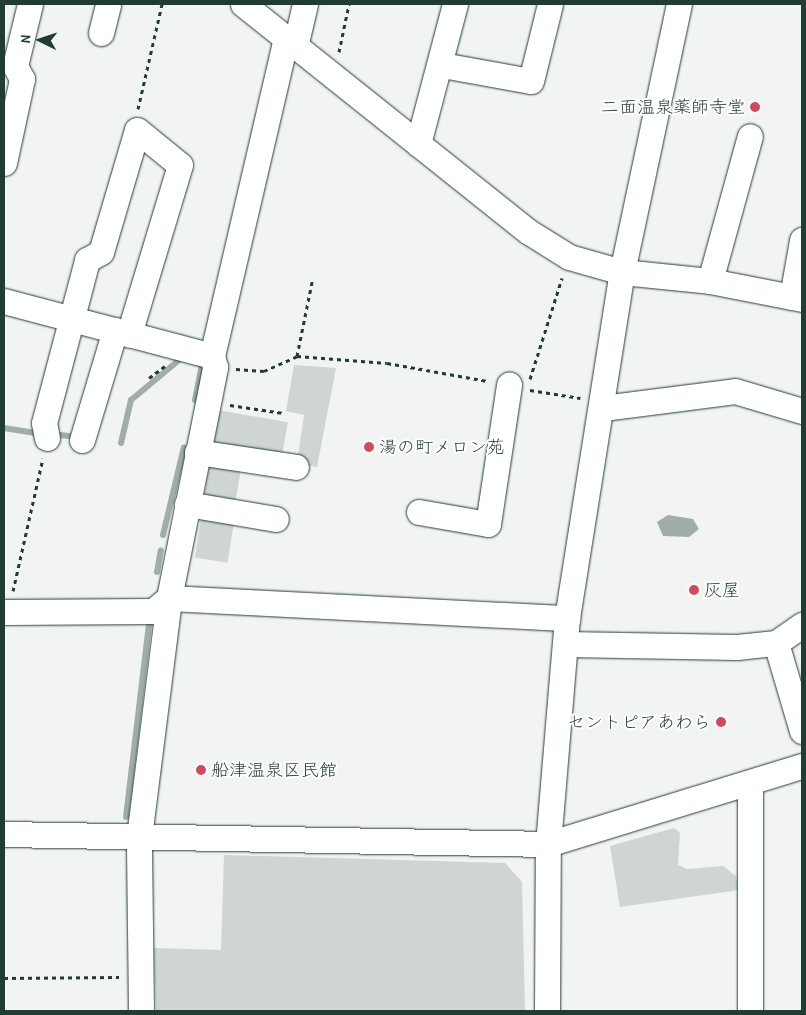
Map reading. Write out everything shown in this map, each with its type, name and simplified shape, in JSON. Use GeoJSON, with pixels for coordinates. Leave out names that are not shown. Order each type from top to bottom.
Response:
{"type":"FeatureCollection","features":[{"type":"Feature","properties":{"kind":"street"},"geometry":{"type":"LineString","coordinates":[[4,163],[22,79],[10,65],[30,4]]}},
{"type":"Feature","properties":{"kind":"street"},"geometry":{"type":"LineString","coordinates":[[101,33],[108,4]]}},
{"type":"Feature","properties":{"kind":"street"},"geometry":{"type":"LineString","coordinates":[[243,4],[529,232],[569,257],[622,272],[710,281],[797,298],[802,240]]}},
{"type":"Feature","properties":{"kind":"street"},"geometry":{"type":"LineString","coordinates":[[141,1011],[139,977],[139,837],[169,598],[208,402],[214,361],[291,43],[305,4]]}},
{"type":"Feature","properties":{"kind":"street"},"geometry":{"type":"LineString","coordinates":[[418,144],[442,65],[455,4]]}},
{"type":"Feature","properties":{"kind":"street"},"geometry":{"type":"LineString","coordinates":[[442,65],[531,81],[550,4]]}},
{"type":"Feature","properties":{"kind":"street"},"geometry":{"type":"LineString","coordinates":[[547,1011],[548,844],[567,618],[603,405],[622,272],[679,4]]}},
{"type":"Feature","properties":{"kind":"street"},"geometry":{"type":"LineString","coordinates":[[47,438],[44,423],[70,318],[87,260],[101,252],[137,130],[180,165],[82,440]]}},
{"type":"Feature","properties":{"kind":"street"},"geometry":{"type":"LineString","coordinates":[[710,281],[750,136]]}},
{"type":"Feature","properties":{"kind":"street"},"geometry":{"type":"LineString","coordinates":[[4,301],[122,332],[214,361]]}},
{"type":"Feature","properties":{"kind":"street"},"geometry":{"type":"LineString","coordinates":[[419,512],[488,524],[510,385]]}},
{"type":"Feature","properties":{"kind":"street"},"geometry":{"type":"LineString","coordinates":[[603,405],[735,390],[802,411]]}},
{"type":"Feature","properties":{"kind":"street"},"geometry":{"type":"LineString","coordinates":[[197,452],[296,468]]}},
{"type":"Feature","properties":{"kind":"street"},"geometry":{"type":"LineString","coordinates":[[187,504],[276,519]]}},
{"type":"Feature","properties":{"kind":"street"},"geometry":{"type":"LineString","coordinates":[[6,612],[153,611],[169,598],[567,618]]}},
{"type":"Feature","properties":{"kind":"street"},"geometry":{"type":"LineString","coordinates":[[564,644],[737,647],[776,643],[802,625]]}},
{"type":"Feature","properties":{"kind":"street"},"geometry":{"type":"LineString","coordinates":[[776,643],[802,731]]}},
{"type":"Feature","properties":{"kind":"street"},"geometry":{"type":"LineString","coordinates":[[4,834],[548,844],[750,784],[802,766]]}},
{"type":"Feature","properties":{"kind":"street"},"geometry":{"type":"LineString","coordinates":[[750,784],[750,1011]]}},
{"type":"Feature","properties":{"kind":"path"},"geometry":{"type":"LineString","coordinates":[[137,112],[162,4]]}},
{"type":"Feature","properties":{"kind":"path"},"geometry":{"type":"LineString","coordinates":[[334,77],[348,4]]}},
{"type":"Feature","properties":{"kind":"path"},"geometry":{"type":"LineString","coordinates":[[569,257],[527,389],[603,405]]}},
{"type":"Feature","properties":{"kind":"path"},"geometry":{"type":"LineString","coordinates":[[297,356],[312,282]]}},
{"type":"Feature","properties":{"kind":"path"},"geometry":{"type":"LineString","coordinates":[[214,361],[264,370],[297,356],[396,365],[510,385]]}},
{"type":"Feature","properties":{"kind":"path"},"geometry":{"type":"LineString","coordinates":[[208,402],[283,413]]}},
{"type":"Feature","properties":{"kind":"path"},"geometry":{"type":"LineString","coordinates":[[6,612],[47,438]]}},
{"type":"Feature","properties":{"kind":"path"},"geometry":{"type":"LineString","coordinates":[[4,978],[139,977]]}},
{"type":"Feature","properties":{"kind":"shaded area"},"geometry":{"type":"Polygon","coordinates":[[[294,365],[336,368],[317,467],[297,463],[304,415],[286,411],[294,365]]]}},
{"type":"Feature","properties":{"kind":"shaded area"},"geometry":{"type":"Polygon","coordinates":[[[218,410],[288,422],[281,462],[211,449],[218,410]]]}},
{"type":"Feature","properties":{"kind":"shaded area"},"geometry":{"type":"Polygon","coordinates":[[[209,465],[241,470],[235,509],[203,504],[209,465]]]}},
{"type":"Feature","properties":{"kind":"shaded area"},"geometry":{"type":"Polygon","coordinates":[[[668,515],[693,519],[699,529],[689,537],[663,536],[657,522],[668,515]]]}},
{"type":"Feature","properties":{"kind":"shaded area"},"geometry":{"type":"Polygon","coordinates":[[[201,519],[234,524],[227,563],[195,558],[201,519]]]}},
{"type":"Feature","properties":{"kind":"shaded area"},"geometry":{"type":"Polygon","coordinates":[[[674,828],[680,833],[678,865],[687,869],[723,866],[736,876],[739,890],[620,907],[610,846],[674,828]]]}},
{"type":"Feature","properties":{"kind":"shaded area"},"geometry":{"type":"Polygon","coordinates":[[[224,855],[505,863],[522,882],[525,1011],[156,1011],[154,948],[221,950],[224,855]]]}},
{"type":"Feature","properties":{"kind":"waterway"},"geometry":{"type":"LineString","coordinates":[[121,443],[131,400],[178,361]]}},
{"type":"Feature","properties":{"kind":"waterway"},"geometry":{"type":"LineString","coordinates":[[195,400],[202,363],[198,363]]}},
{"type":"Feature","properties":{"kind":"waterway"},"geometry":{"type":"LineString","coordinates":[[4,428],[42,434]]}},
{"type":"Feature","properties":{"kind":"waterway"},"geometry":{"type":"LineString","coordinates":[[52,434],[77,437]]}},
{"type":"Feature","properties":{"kind":"waterway"},"geometry":{"type":"LineString","coordinates":[[163,535],[184,447]]}},
{"type":"Feature","properties":{"kind":"waterway"},"geometry":{"type":"LineString","coordinates":[[157,572],[161,550]]}},
{"type":"Feature","properties":{"kind":"waterway"},"geometry":{"type":"LineString","coordinates":[[126,817],[150,617]]}},
{"type":"Feature","properties":{"kind":"place","name":"二面温泉薬師寺堂"},"geometry":{"type":"Point","coordinates":[755,107]}},
{"type":"Feature","properties":{"kind":"place","name":"湯の町メロン苑"},"geometry":{"type":"Point","coordinates":[369,447]}},
{"type":"Feature","properties":{"kind":"place","name":"灰屋"},"geometry":{"type":"Point","coordinates":[694,590]}},
{"type":"Feature","properties":{"kind":"place","name":"セントピアあわら"},"geometry":{"type":"Point","coordinates":[721,722]}},
{"type":"Feature","properties":{"kind":"place","name":"船津温泉区民館"},"geometry":{"type":"Point","coordinates":[201,770]}}]}
